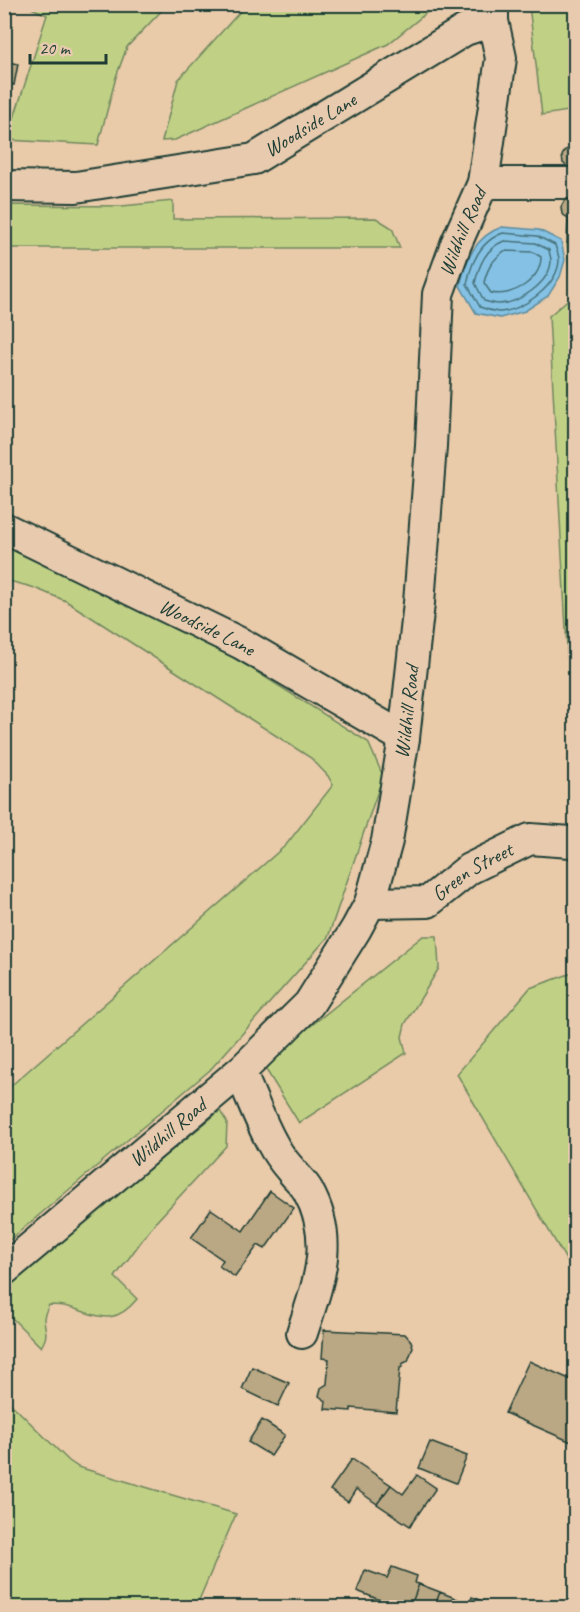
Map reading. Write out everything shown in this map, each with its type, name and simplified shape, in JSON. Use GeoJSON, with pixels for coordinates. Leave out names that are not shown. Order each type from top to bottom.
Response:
{"type":"FeatureCollection","features":[{"type":"Feature","properties":{"kind":"street","name":"Wildhill Road"},"geometry":{"type":"LineString","coordinates":[[4,1270],[240,1072],[309,1004],[370,903],[387,840],[404,738],[421,581],[431,446],[438,294],[456,244],[483,183],[501,58],[493,13]]}},
{"type":"Feature","properties":{"kind":"street","name":"Woodside Lane"},"geometry":{"type":"LineString","coordinates":[[4,186],[76,187],[254,159],[493,13]]}},
{"type":"Feature","properties":{"kind":"street"},"geometry":{"type":"LineString","coordinates":[[483,183],[576,183]]}},
{"type":"Feature","properties":{"kind":"street","name":"Woodside Lane"},"geometry":{"type":"LineString","coordinates":[[4,528],[242,644],[404,738]]}},
{"type":"Feature","properties":{"kind":"street","name":"Green Street"},"geometry":{"type":"LineString","coordinates":[[370,903],[428,902],[469,869],[530,839],[576,844]]}},
{"type":"Feature","properties":{"kind":"street"},"geometry":{"type":"LineString","coordinates":[[240,1072],[272,1142],[288,1167],[307,1189],[318,1212],[323,1241],[323,1263],[302,1332]]}},
{"type":"Feature","properties":{"kind":"green space"},"geometry":{"type":"Polygon","coordinates":[[[25,5],[167,5],[127,47],[116,77],[98,145],[7,140],[47,15],[25,5]]]}},
{"type":"Feature","properties":{"kind":"green space"},"geometry":{"type":"Polygon","coordinates":[[[246,5],[436,5],[388,44],[175,140],[162,141],[178,80],[246,5]]]}},
{"type":"Feature","properties":{"kind":"green space"},"geometry":{"type":"Polygon","coordinates":[[[529,5],[575,5],[575,143],[570,143],[568,111],[542,115],[529,5]]]}},
{"type":"Feature","properties":{"kind":"green space"},"geometry":{"type":"Polygon","coordinates":[[[173,201],[173,219],[376,218],[392,228],[400,248],[5,248],[5,205],[122,206],[173,201]]]}},
{"type":"Feature","properties":{"kind":"green space"},"geometry":{"type":"Polygon","coordinates":[[[567,243],[575,243],[575,667],[568,666],[549,316],[572,296],[567,243]]]}},
{"type":"Feature","properties":{"kind":"green space"},"geometry":{"type":"Polygon","coordinates":[[[4,538],[201,637],[368,742],[383,776],[328,937],[210,1070],[5,1244],[5,1091],[286,845],[333,785],[328,776],[311,758],[66,601],[32,587],[5,580],[4,538]]]}},
{"type":"Feature","properties":{"kind":"green space"},"geometry":{"type":"Polygon","coordinates":[[[423,936],[437,936],[439,968],[405,1024],[402,1037],[406,1053],[299,1123],[265,1068],[277,1053],[423,936]]]}},
{"type":"Feature","properties":{"kind":"green space"},"geometry":{"type":"Polygon","coordinates":[[[576,972],[575,1275],[457,1074],[530,988],[576,972]]]}},
{"type":"Feature","properties":{"kind":"green space"},"geometry":{"type":"Polygon","coordinates":[[[220,1111],[227,1122],[226,1146],[154,1224],[115,1277],[137,1299],[120,1314],[105,1317],[66,1306],[49,1305],[44,1317],[46,1336],[41,1347],[5,1311],[4,1287],[220,1111]]]}},
{"type":"Feature","properties":{"kind":"green space"},"geometry":{"type":"Polygon","coordinates":[[[4,1397],[69,1461],[78,1467],[236,1514],[196,1607],[5,1607],[4,1397]]]}},
{"type":"Feature","properties":{"kind":"water"},"geometry":{"type":"Polygon","coordinates":[[[502,227],[539,230],[561,241],[565,260],[560,277],[548,296],[525,311],[500,318],[476,313],[460,286],[473,250],[485,236],[502,227]]]}},
{"type":"Feature","properties":{"kind":"building"},"geometry":{"type":"Polygon","coordinates":[[[4,61],[18,64],[14,85],[4,83],[4,61]]]}},
{"type":"Feature","properties":{"kind":"building"},"geometry":{"type":"Polygon","coordinates":[[[576,149],[576,167],[572,168],[563,163],[562,156],[565,150],[576,149]]]}},
{"type":"Feature","properties":{"kind":"building"},"geometry":{"type":"Polygon","coordinates":[[[576,200],[576,242],[567,243],[568,218],[562,214],[561,207],[564,201],[576,200]]]}},
{"type":"Feature","properties":{"kind":"building"},"geometry":{"type":"Polygon","coordinates":[[[270,1191],[294,1208],[265,1249],[258,1245],[235,1277],[219,1266],[223,1260],[191,1238],[211,1209],[243,1231],[270,1191]]]}},
{"type":"Feature","properties":{"kind":"building"},"geometry":{"type":"Polygon","coordinates":[[[324,1330],[405,1334],[413,1347],[408,1361],[400,1368],[396,1412],[351,1408],[351,1411],[325,1409],[326,1401],[319,1396],[321,1388],[327,1384],[329,1359],[322,1358],[324,1330]]]}},
{"type":"Feature","properties":{"kind":"building"},"geometry":{"type":"Polygon","coordinates":[[[529,1361],[576,1382],[576,1444],[505,1413],[529,1361]]]}},
{"type":"Feature","properties":{"kind":"building"},"geometry":{"type":"Polygon","coordinates":[[[252,1367],[289,1383],[278,1406],[242,1389],[252,1367]]]}},
{"type":"Feature","properties":{"kind":"building"},"geometry":{"type":"Polygon","coordinates":[[[262,1420],[285,1435],[271,1456],[248,1442],[262,1420]]]}},
{"type":"Feature","properties":{"kind":"building"},"geometry":{"type":"Polygon","coordinates":[[[430,1442],[467,1456],[456,1483],[419,1468],[430,1442]]]}},
{"type":"Feature","properties":{"kind":"building"},"geometry":{"type":"Polygon","coordinates":[[[352,1459],[391,1485],[377,1504],[356,1489],[348,1502],[330,1490],[352,1459]]]}},
{"type":"Feature","properties":{"kind":"building"},"geometry":{"type":"Polygon","coordinates":[[[417,1475],[436,1488],[410,1526],[377,1504],[391,1485],[403,1494],[417,1475]]]}},
{"type":"Feature","properties":{"kind":"building"},"geometry":{"type":"Polygon","coordinates":[[[392,1567],[417,1576],[415,1583],[419,1584],[410,1608],[377,1608],[380,1600],[357,1591],[365,1570],[387,1578],[392,1567]]]}},
{"type":"Feature","properties":{"kind":"building"},"geometry":{"type":"Polygon","coordinates":[[[419,1584],[440,1592],[434,1608],[410,1608],[419,1584]]]}},
{"type":"Feature","properties":{"kind":"building"},"geometry":{"type":"Polygon","coordinates":[[[440,1592],[455,1598],[451,1608],[434,1608],[440,1592]]]}},
{"type":"Feature","properties":{"kind":"building"},"geometry":{"type":"Polygon","coordinates":[[[472,1597],[499,1608],[468,1608],[472,1597]]]}},
{"type":"Feature","properties":{"kind":"building"},"geometry":{"type":"Polygon","coordinates":[[[455,1598],[469,1604],[468,1608],[451,1608],[455,1598]]]}}]}
